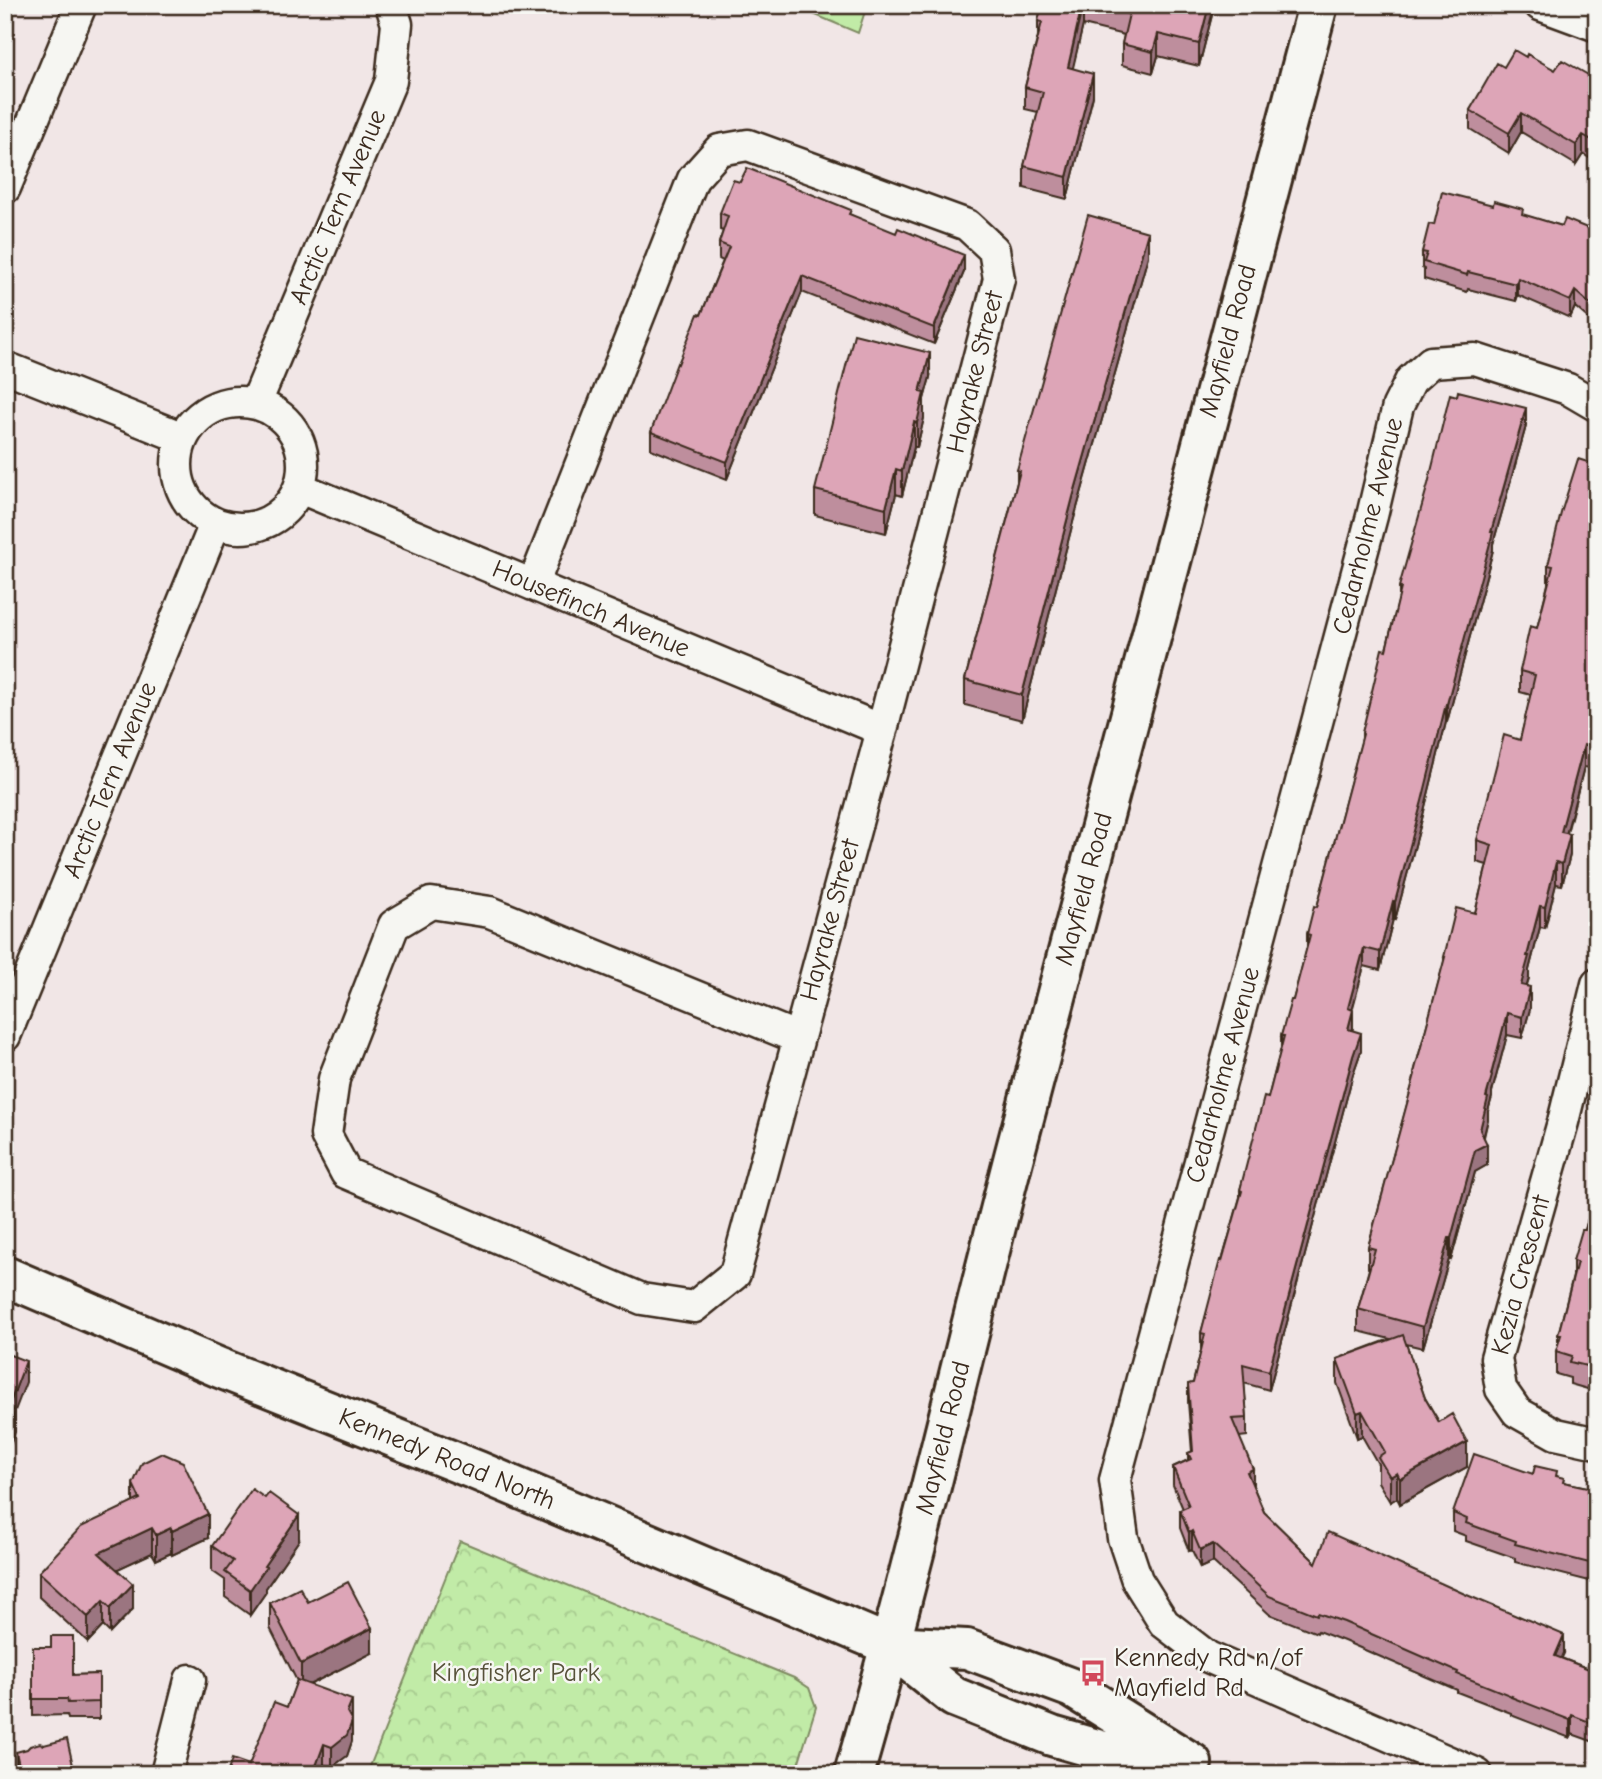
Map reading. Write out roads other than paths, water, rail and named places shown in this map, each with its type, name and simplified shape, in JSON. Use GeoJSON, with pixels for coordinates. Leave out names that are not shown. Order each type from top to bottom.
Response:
{"type":"FeatureCollection","features":[{"type":"Feature","properties":{"kind":"main road","name":"Mayfield Road"},"geometry":{"type":"LineString","coordinates":[[854,1774],[910,1572],[1015,1151],[1234,314],[1318,5]]}},
{"type":"Feature","properties":{"kind":"main road","name":"Kennedy Road North"},"geometry":{"type":"LineString","coordinates":[[5,1276],[220,1368],[478,1471],[889,1645]]}},
{"type":"Feature","properties":{"kind":"main road"},"geometry":{"type":"LineString","coordinates":[[889,1645],[954,1697],[1052,1736],[1183,1774]]}},
{"type":"Feature","properties":{"kind":"main road"},"geometry":{"type":"LineString","coordinates":[[889,1645],[967,1649],[1072,1688],[1209,1774]]}},
{"type":"Feature","properties":{"kind":"street"},"geometry":{"type":"LineString","coordinates":[[5,188],[81,5]]}},
{"type":"Feature","properties":{"kind":"street","name":"Arctic Tern Avenue"},"geometry":{"type":"LineString","coordinates":[[256,404],[391,81],[397,24],[391,5]]}},
{"type":"Feature","properties":{"kind":"street"},"geometry":{"type":"LineString","coordinates":[[1540,5],[1597,26]]}},
{"type":"Feature","properties":{"kind":"street","name":"Hayrake Street"},"geometry":{"type":"LineString","coordinates":[[533,585],[693,179],[719,150],[748,145],[967,225],[993,250],[999,279],[882,730],[735,1274],[694,1307],[642,1299],[346,1173],[326,1135],[334,1079],[394,925],[431,903],[490,912],[798,1038]]}},
{"type":"Feature","properties":{"kind":"street","name":"Cedarholme Avenue"},"geometry":{"type":"LineString","coordinates":[[1477,1774],[1208,1657],[1164,1623],[1137,1580],[1126,1549],[1115,1480],[1369,530],[1398,406],[1411,380],[1431,362],[1475,359],[1568,389],[1597,406]]}},
{"type":"Feature","properties":{"kind":"street"},"geometry":{"type":"LineString","coordinates":[[5,367],[183,438]]}},
{"type":"Feature","properties":{"kind":"street"},"geometry":{"type":"LineString","coordinates":[[234,402],[256,404],[275,412],[291,426],[301,446],[304,467],[300,488],[289,506],[274,519],[256,527],[235,529],[215,524],[198,513],[185,498],[177,478],[177,458],[183,438],[195,420],[213,407],[234,402]]}},
{"type":"Feature","properties":{"kind":"street","name":"Housefinch Avenue"},"geometry":{"type":"LineString","coordinates":[[300,488],[882,730]]}},
{"type":"Feature","properties":{"kind":"street","name":"Arctic Tern Avenue"},"geometry":{"type":"LineString","coordinates":[[5,1036],[215,524]]}},
{"type":"Feature","properties":{"kind":"street"},"geometry":{"type":"LineString","coordinates":[[1586,1074],[1597,984]]}},
{"type":"Feature","properties":{"kind":"street","name":"Kezia Crescent"},"geometry":{"type":"LineString","coordinates":[[1586,1074],[1563,1122],[1496,1357],[1502,1389],[1517,1412],[1556,1434],[1597,1443]]}},
{"type":"Feature","properties":{"kind":"street"},"geometry":{"type":"LineString","coordinates":[[166,1774],[190,1680]]}},
{"type":"Feature","properties":{"kind":"place","name":"Kennedy Rd n/of Mayfield Rd"},"geometry":{"type":"Point","coordinates":[1093,1673]}},
{"type":"Feature","properties":{"kind":"park label","name":"Kingfisher Park"},"geometry":{"type":"Point","coordinates":[516,1673]}}]}
